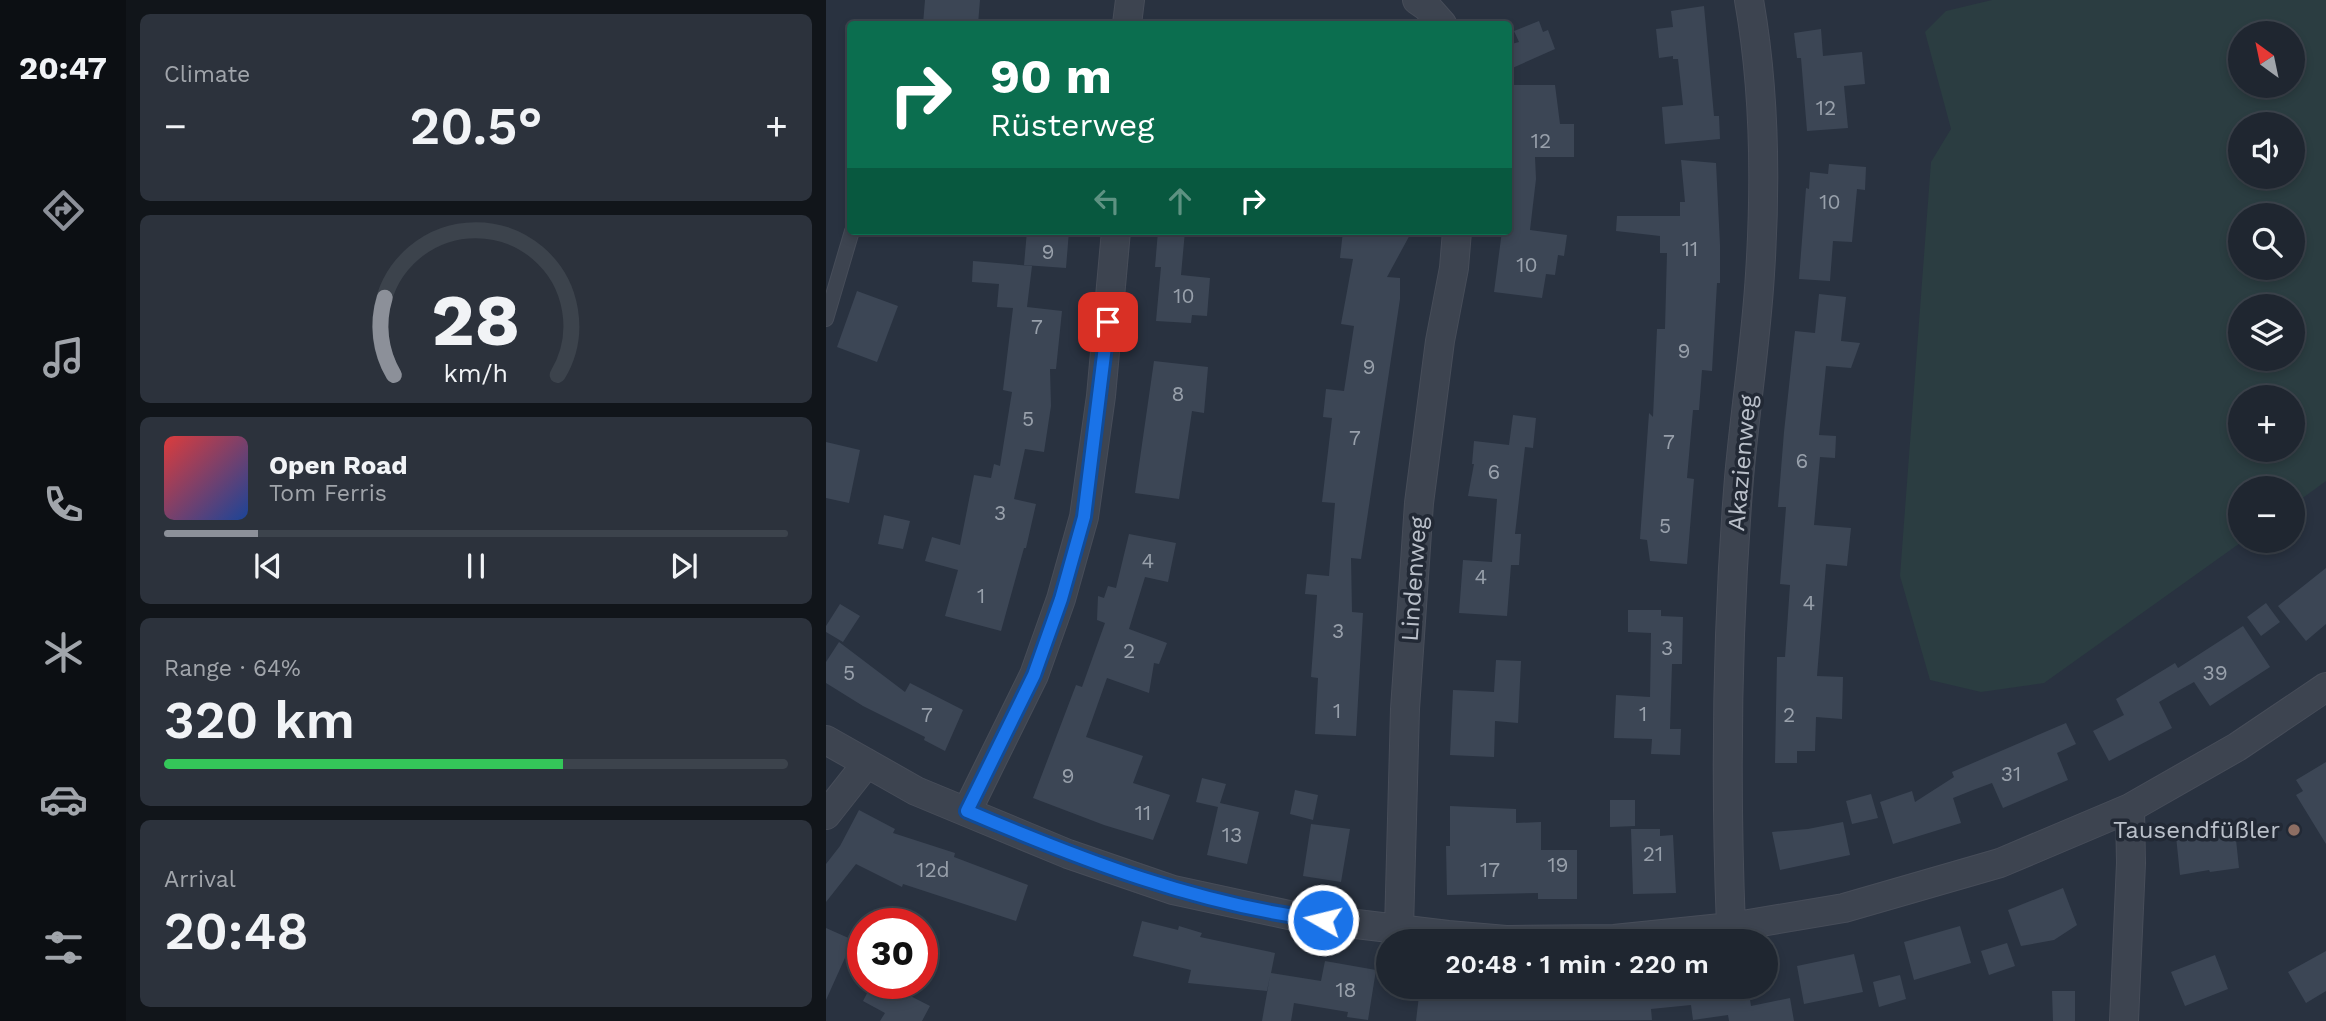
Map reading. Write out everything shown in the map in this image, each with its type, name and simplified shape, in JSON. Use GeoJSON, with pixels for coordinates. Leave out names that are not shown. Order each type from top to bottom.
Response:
{"type":"FeatureCollection","features":[{"type":"Feature","properties":{"kind":"street"},"geometry":{"type":"LineString","coordinates":[[1127,21],[1130,0]]}},
{"type":"Feature","properties":{"kind":"street","name":"Akazienweg"},"geometry":{"type":"LineString","coordinates":[[1731,927],[1726,803],[1731,607],[1739,480],[1760,274],[1764,146],[1754,33],[1748,0]]}},
{"type":"Feature","properties":{"kind":"street"},"geometry":{"type":"LineString","coordinates":[[967,811],[1034,675],[1061,599],[1084,517],[1101,396],[1116,235]]}},
{"type":"Feature","properties":{"kind":"street","name":"Lindenweg"},"geometry":{"type":"LineString","coordinates":[[1399,929],[1405,709],[1419,503],[1457,235]]}},
{"type":"Feature","properties":{"kind":"street"},"geometry":{"type":"LineString","coordinates":[[1712,929],[1844,908],[2000,863],[2130,808],[2237,747],[2326,687]]}},
{"type":"Feature","properties":{"kind":"street"},"geometry":{"type":"LineString","coordinates":[[826,740],[916,791],[1068,854],[1173,890],[1298,917],[1399,929]]}},
{"type":"Feature","properties":{"kind":"street"},"geometry":{"type":"LineString","coordinates":[[826,815],[867,763]]}},
{"type":"Feature","properties":{"kind":"street"},"geometry":{"type":"LineString","coordinates":[[2124,1021],[2131,863],[2130,808]]}},
{"type":"Feature","properties":{"kind":"lane"},"geometry":{"type":"LineString","coordinates":[[826,319],[830,296],[851,235]]}},
{"type":"Feature","properties":{"kind":"shaded area"},"geometry":{"type":"Polygon","coordinates":[[[1992,0],[2326,0],[2326,481],[2305,496],[2305,476],[2228,476],[2228,552],[2044,683],[1981,692],[1930,680],[1900,576],[1931,162],[1951,129],[1925,32],[1946,11],[1992,0]]]}},
{"type":"Feature","properties":{"kind":"building"},"geometry":{"type":"Polygon","coordinates":[[[925,0],[980,0],[978,21],[923,21],[925,0]]]}},
{"type":"Feature","properties":{"kind":"building"},"geometry":{"type":"Polygon","coordinates":[[[1704,6],[1714,116],[1719,116],[1720,139],[1665,144],[1662,107],[1683,105],[1678,59],[1673,59],[1673,56],[1659,58],[1656,29],[1673,27],[1671,11],[1704,6]]]}},
{"type":"Feature","properties":{"kind":"building"},"geometry":{"type":"Polygon","coordinates":[[[1539,21],[1543,32],[1548,30],[1555,49],[1512,68],[1512,44],[1519,42],[1514,31],[1539,21]]]}},
{"type":"Feature","properties":{"kind":"building"},"geometry":{"type":"Polygon","coordinates":[[[1821,29],[1823,56],[1862,52],[1865,84],[1844,86],[1848,128],[1807,131],[1801,58],[1797,58],[1794,33],[1821,29]]]}},
{"type":"Feature","properties":{"kind":"building"},"geometry":{"type":"Polygon","coordinates":[[[1512,85],[1555,85],[1560,124],[1574,124],[1574,157],[1535,157],[1536,179],[1530,230],[1567,235],[1564,256],[1558,255],[1555,275],[1546,274],[1542,298],[1494,292],[1501,235],[1512,235],[1512,85]]]}},
{"type":"Feature","properties":{"kind":"building"},"geometry":{"type":"Polygon","coordinates":[[[1681,160],[1716,163],[1720,245],[1720,283],[1717,283],[1712,371],[1702,370],[1699,410],[1693,410],[1687,478],[1694,479],[1687,564],[1650,561],[1647,540],[1640,539],[1649,413],[1653,417],[1657,329],[1665,329],[1667,253],[1660,253],[1660,236],[1616,231],[1617,216],[1680,216],[1680,202],[1685,202],[1681,160]]]}},
{"type":"Feature","properties":{"kind":"building"},"geometry":{"type":"Polygon","coordinates":[[[1829,164],[1866,167],[1865,190],[1857,189],[1852,242],[1833,241],[1830,281],[1799,279],[1806,188],[1809,189],[1810,172],[1828,174],[1829,164]]]}},
{"type":"Feature","properties":{"kind":"building"},"geometry":{"type":"Polygon","coordinates":[[[1027,235],[1069,235],[1066,268],[1024,265],[1027,235]]]}},
{"type":"Feature","properties":{"kind":"building"},"geometry":{"type":"Polygon","coordinates":[[[1158,235],[1185,235],[1181,275],[1210,278],[1207,316],[1192,315],[1191,323],[1156,321],[1161,267],[1155,267],[1158,235]]]}},
{"type":"Feature","properties":{"kind":"building"},"geometry":{"type":"Polygon","coordinates":[[[1343,235],[1410,235],[1387,277],[1400,278],[1400,299],[1361,559],[1351,558],[1352,612],[1363,613],[1356,736],[1315,734],[1318,678],[1311,677],[1317,595],[1305,594],[1307,574],[1329,576],[1335,503],[1322,502],[1332,418],[1323,417],[1326,389],[1344,391],[1354,326],[1341,324],[1353,259],[1340,258],[1343,235]]]}},
{"type":"Feature","properties":{"kind":"building"},"geometry":{"type":"Polygon","coordinates":[[[973,261],[1032,266],[1027,307],[1062,311],[1056,369],[1050,369],[1051,406],[1044,452],[1025,449],[1014,499],[1036,504],[1001,631],[945,616],[958,570],[925,561],[932,537],[960,545],[974,475],[991,478],[994,464],[1000,466],[1012,392],[1003,390],[1013,308],[997,307],[999,284],[972,282],[973,261]]]}},
{"type":"Feature","properties":{"kind":"building"},"geometry":{"type":"Polygon","coordinates":[[[857,291],[898,306],[877,362],[837,347],[857,291]]]}},
{"type":"Feature","properties":{"kind":"building"},"geometry":{"type":"Polygon","coordinates":[[[1819,294],[1846,297],[1841,341],[1860,343],[1851,368],[1826,366],[1819,435],[1836,436],[1835,458],[1820,457],[1814,525],[1851,528],[1847,566],[1826,564],[1817,676],[1843,677],[1842,719],[1816,717],[1815,751],[1797,751],[1797,763],[1775,763],[1777,657],[1785,657],[1790,585],[1780,584],[1786,507],[1778,507],[1784,432],[1795,331],[1815,333],[1819,294]]]}},
{"type":"Feature","properties":{"kind":"building"},"geometry":{"type":"Polygon","coordinates":[[[1154,361],[1208,367],[1204,413],[1192,411],[1179,499],[1135,493],[1154,361]]]}},
{"type":"Feature","properties":{"kind":"building"},"geometry":{"type":"Polygon","coordinates":[[[1513,415],[1536,418],[1533,448],[1525,447],[1515,534],[1521,534],[1519,565],[1511,565],[1507,616],[1459,613],[1463,560],[1492,562],[1497,499],[1468,496],[1474,464],[1474,441],[1509,445],[1513,415]]]}},
{"type":"Feature","properties":{"kind":"building"},"geometry":{"type":"Polygon","coordinates":[[[826,442],[860,450],[849,503],[826,498],[826,442]]]}},
{"type":"Feature","properties":{"kind":"building"},"geometry":{"type":"Polygon","coordinates":[[[884,515],[910,521],[903,549],[878,544],[884,515]]]}},
{"type":"Feature","properties":{"kind":"building"},"geometry":{"type":"Polygon","coordinates":[[[1129,534],[1176,543],[1168,582],[1145,577],[1129,629],[1167,643],[1159,664],[1154,663],[1149,693],[1107,678],[1086,737],[1143,756],[1133,783],[1170,795],[1153,840],[1033,798],[1076,685],[1082,687],[1105,623],[1097,620],[1098,596],[1104,598],[1108,586],[1116,588],[1129,534]]]}},
{"type":"Feature","properties":{"kind":"building"},"geometry":{"type":"Polygon","coordinates":[[[2326,568],[2326,624],[2306,641],[2278,606],[2326,568]]]}},
{"type":"Feature","properties":{"kind":"building"},"geometry":{"type":"Polygon","coordinates":[[[2266,603],[2280,622],[2261,636],[2247,617],[2266,603]]]}},
{"type":"Feature","properties":{"kind":"building"},"geometry":{"type":"Polygon","coordinates":[[[840,604],[860,616],[843,642],[826,632],[826,626],[840,604]]]}},
{"type":"Feature","properties":{"kind":"building"},"geometry":{"type":"Polygon","coordinates":[[[1628,610],[1661,610],[1661,616],[1683,617],[1682,664],[1672,664],[1670,729],[1681,729],[1680,755],[1651,754],[1652,739],[1614,738],[1616,695],[1650,697],[1651,633],[1628,632],[1628,610]]]}},
{"type":"Feature","properties":{"kind":"building"},"geometry":{"type":"Polygon","coordinates":[[[2243,626],[2270,667],[2210,706],[2194,682],[2176,692],[2159,702],[2172,728],[2109,761],[2093,731],[2124,715],[2116,699],[2175,663],[2178,668],[2243,626]]]}},
{"type":"Feature","properties":{"kind":"building"},"geometry":{"type":"Polygon","coordinates":[[[839,642],[905,692],[910,683],[963,710],[945,751],[924,740],[925,737],[863,706],[826,683],[826,662],[839,642]]]}},
{"type":"Feature","properties":{"kind":"building"},"geometry":{"type":"Polygon","coordinates":[[[1496,660],[1521,661],[1518,723],[1495,721],[1494,757],[1450,755],[1453,690],[1494,692],[1496,660]]]}},
{"type":"Feature","properties":{"kind":"building"},"geometry":{"type":"Polygon","coordinates":[[[2066,723],[2076,744],[2057,753],[2068,780],[2003,808],[1992,783],[1953,798],[1961,823],[1893,844],[1880,802],[1912,791],[1915,802],[1954,777],[1952,772],[2066,723]]]}},
{"type":"Feature","properties":{"kind":"building"},"geometry":{"type":"Polygon","coordinates":[[[2326,762],[2326,844],[2296,795],[2303,791],[2296,780],[2326,762]]]}},
{"type":"Feature","properties":{"kind":"building"},"geometry":{"type":"Polygon","coordinates":[[[1202,778],[1226,784],[1220,803],[1259,812],[1247,864],[1207,855],[1218,807],[1196,802],[1202,778]]]}},
{"type":"Feature","properties":{"kind":"building"},"geometry":{"type":"Polygon","coordinates":[[[1295,790],[1318,795],[1313,820],[1290,814],[1295,790]]]}},
{"type":"Feature","properties":{"kind":"building"},"geometry":{"type":"Polygon","coordinates":[[[1871,794],[1878,818],[1852,824],[1846,801],[1871,794]]]}},
{"type":"Feature","properties":{"kind":"building"},"geometry":{"type":"Polygon","coordinates":[[[1610,800],[1635,800],[1635,826],[1610,827],[1610,800]]]}},
{"type":"Feature","properties":{"kind":"building"},"geometry":{"type":"Polygon","coordinates":[[[1450,806],[1516,809],[1516,823],[1541,822],[1541,850],[1577,850],[1577,899],[1538,899],[1538,893],[1447,895],[1446,846],[1450,846],[1450,806]]]}},
{"type":"Feature","properties":{"kind":"building"},"geometry":{"type":"Polygon","coordinates":[[[859,810],[895,829],[893,833],[955,853],[954,857],[1028,885],[1016,921],[903,884],[902,887],[856,864],[826,902],[826,864],[840,846],[859,810]]]}},
{"type":"Feature","properties":{"kind":"building"},"geometry":{"type":"Polygon","coordinates":[[[1843,822],[1850,855],[1780,870],[1772,832],[1843,822]]]}},
{"type":"Feature","properties":{"kind":"building"},"geometry":{"type":"Polygon","coordinates":[[[1311,824],[1350,829],[1341,882],[1303,876],[1311,824]]]}},
{"type":"Feature","properties":{"kind":"building"},"geometry":{"type":"Polygon","coordinates":[[[1631,829],[1660,829],[1660,836],[1673,835],[1676,893],[1633,894],[1631,829]]]}},
{"type":"Feature","properties":{"kind":"building"},"geometry":{"type":"Polygon","coordinates":[[[2235,830],[2239,868],[2180,875],[2176,836],[2235,830]]]}},
{"type":"Feature","properties":{"kind":"building"},"geometry":{"type":"Polygon","coordinates":[[[2063,888],[2077,925],[2054,940],[2021,946],[2008,910],[2063,888]]]}},
{"type":"Feature","properties":{"kind":"building"},"geometry":{"type":"Polygon","coordinates":[[[1142,921],[1178,930],[1179,926],[1202,933],[1200,937],[1275,953],[1271,973],[1321,981],[1325,961],[1376,970],[1368,1020],[1347,1017],[1348,1012],[1294,1003],[1291,1021],[1262,1021],[1270,976],[1267,991],[1188,983],[1191,970],[1133,956],[1142,921]]]}},
{"type":"Feature","properties":{"kind":"building"},"geometry":{"type":"Polygon","coordinates":[[[1960,926],[1971,963],[1914,980],[1904,942],[1960,926]]]}},
{"type":"Feature","properties":{"kind":"building"},"geometry":{"type":"Polygon","coordinates":[[[826,928],[847,937],[847,953],[826,1000],[826,928]]]}},
{"type":"Feature","properties":{"kind":"building"},"geometry":{"type":"Polygon","coordinates":[[[2007,943],[2015,966],[1989,975],[1981,951],[2007,943]]]}},
{"type":"Feature","properties":{"kind":"building"},"geometry":{"type":"Polygon","coordinates":[[[2326,951],[2326,991],[2306,1003],[2288,972],[2326,951]]]}},
{"type":"Feature","properties":{"kind":"building"},"geometry":{"type":"Polygon","coordinates":[[[1854,954],[1863,992],[1804,1004],[1797,966],[1854,954]]]}},
{"type":"Feature","properties":{"kind":"building"},"geometry":{"type":"Polygon","coordinates":[[[2215,955],[2228,989],[2185,1006],[2171,972],[2215,955]]]}},
{"type":"Feature","properties":{"kind":"building"},"geometry":{"type":"Polygon","coordinates":[[[1900,975],[1906,999],[1879,1007],[1873,982],[1900,975]]]}},
{"type":"Feature","properties":{"kind":"building"},"geometry":{"type":"Polygon","coordinates":[[[2052,991],[2075,991],[2075,1021],[2053,1021],[2052,991]]]}},
{"type":"Feature","properties":{"kind":"building"},"geometry":{"type":"Polygon","coordinates":[[[1790,998],[1794,1021],[1729,1021],[1728,1015],[1693,1020],[1691,1005],[1651,1009],[1652,1020],[1416,1021],[1419,999],[1750,999],[1751,1006],[1790,998]]]}},
{"type":"Feature","properties":{"kind":"building"},"geometry":{"type":"Polygon","coordinates":[[[916,999],[930,1006],[922,1021],[880,1021],[885,1013],[863,1001],[916,999]]]}},
{"type":"Feature","properties":{"kind":"place","name":"Tausendfüßler"},"geometry":{"type":"Point","coordinates":[2294,830]}},
{"type":"Feature","properties":{"kind":"route"},"geometry":{"type":"LineString","coordinates":[[1108,322],[1084,517],[1061,599],[1034,675],[967,811],[1068,854],[1173,890],[1323,920]]}}]}
